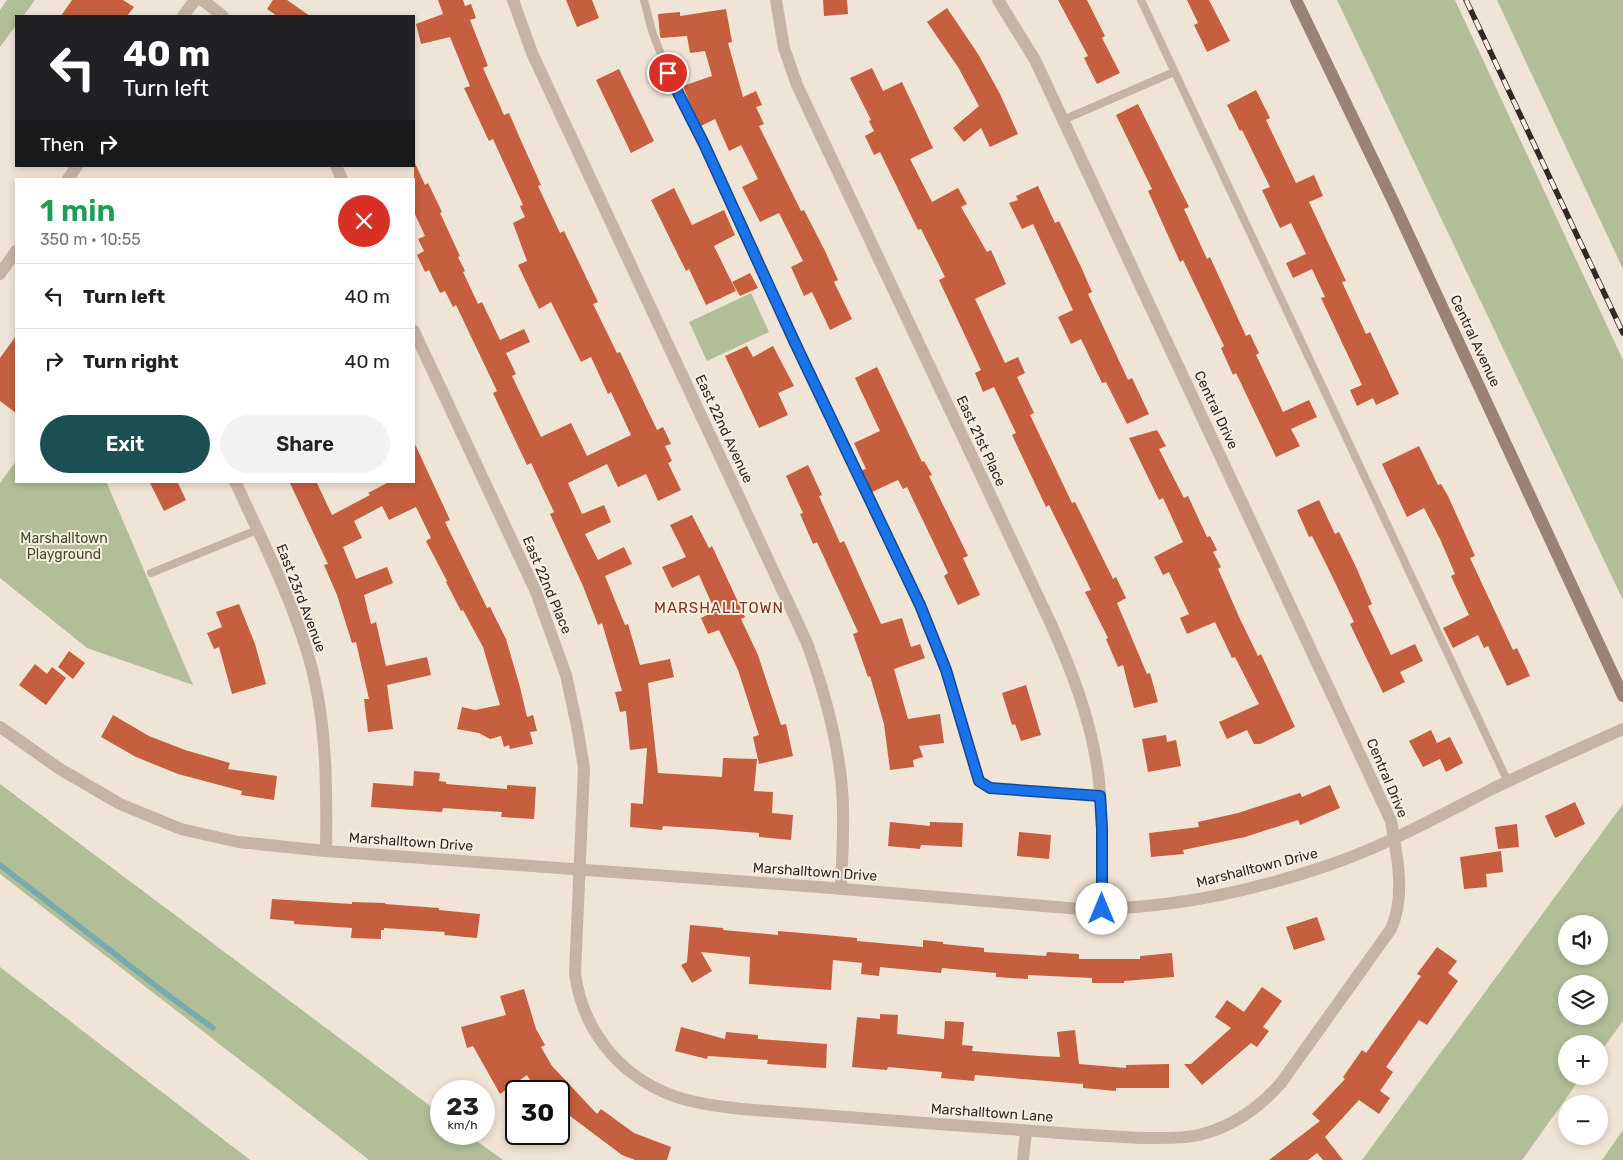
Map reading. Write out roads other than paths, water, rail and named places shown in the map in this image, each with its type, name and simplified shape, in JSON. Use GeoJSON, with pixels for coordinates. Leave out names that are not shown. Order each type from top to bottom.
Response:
{"type":"FeatureCollection","features":[{"type":"Feature","properties":{"kind":"main road","name":"Central Avenue"},"geometry":{"type":"LineString","coordinates":[[1296,0],[1392,198],[1623,696]]}},
{"type":"Feature","properties":{"kind":"street"},"geometry":{"type":"LineString","coordinates":[[184,15],[195,0]]}},
{"type":"Feature","properties":{"kind":"street"},"geometry":{"type":"LineString","coordinates":[[202,0],[222,15]]}},
{"type":"Feature","properties":{"kind":"street","name":"East 22nd Avenue"},"geometry":{"type":"LineString","coordinates":[[512,0],[536,62],[808,643],[820,677],[828,710],[842,788],[844,822],[841,889]]}},
{"type":"Feature","properties":{"kind":"street","name":"East 21st Place"},"geometry":{"type":"LineString","coordinates":[[776,0],[784,48],[797,85],[1066,656],[1085,713],[1097,765],[1102,829],[1102,909]]}},
{"type":"Feature","properties":{"kind":"street","name":"Central Drive"},"geometry":{"type":"LineString","coordinates":[[998,0],[1035,60],[1388,812],[1394,838]]}},
{"type":"Feature","properties":{"kind":"street"},"geometry":{"type":"LineString","coordinates":[[69,178],[75,167]]}},
{"type":"Feature","properties":{"kind":"street"},"geometry":{"type":"LineString","coordinates":[[0,274],[15,252]]}},
{"type":"Feature","properties":{"kind":"street","name":"East 22nd Place"},"geometry":{"type":"LineString","coordinates":[[415,333],[536,592],[566,675],[584,768],[580,870]]}},
{"type":"Feature","properties":{"kind":"street","name":"East 23rd Avenue"},"geometry":{"type":"LineString","coordinates":[[236,483],[297,622],[314,677],[324,737],[326,851]]}},
{"type":"Feature","properties":{"kind":"street","name":"Marshalltown Drive"},"geometry":{"type":"LineString","coordinates":[[0,728],[91,788],[148,817],[181,829],[238,842],[326,851],[841,889],[1080,909],[1102,909],[1181,902],[1245,890],[1318,869],[1394,838],[1508,782],[1623,729]]}},
{"type":"Feature","properties":{"kind":"street","name":"Marshalltown Lane"},"geometry":{"type":"LineString","coordinates":[[580,870],[574,960],[577,990],[582,1008],[606,1047],[618,1061],[645,1082],[666,1093],[689,1101],[714,1106],[1026,1131],[1175,1138],[1214,1130],[1237,1120],[1270,1095],[1296,1063],[1390,929],[1398,906],[1400,891],[1394,838]]}},
{"type":"Feature","properties":{"kind":"street"},"geometry":{"type":"LineString","coordinates":[[1024,1160],[1026,1131]]}},
{"type":"Feature","properties":{"kind":"lane"},"geometry":{"type":"LineString","coordinates":[[644,0],[652,31],[668,73],[704,144],[795,343],[920,605],[946,670],[979,781],[990,788],[1100,796]]}},
{"type":"Feature","properties":{"kind":"lane"},"geometry":{"type":"LineString","coordinates":[[1140,0],[1508,782]]}},
{"type":"Feature","properties":{"kind":"lane"},"geometry":{"type":"LineString","coordinates":[[1063,120],[1174,72]]}},
{"type":"Feature","properties":{"kind":"lane"},"geometry":{"type":"LineString","coordinates":[[151,573],[257,530]]}},
{"type":"Feature","properties":{"kind":"waterway"},"geometry":{"type":"LineString","coordinates":[[0,865],[213,1028]]}},
{"type":"Feature","properties":{"kind":"railway"},"geometry":{"type":"LineString","coordinates":[[1466,0],[1623,333]]}},
{"type":"Feature","properties":{"kind":"district","name":"MARSHALLTOWN"},"geometry":{"type":"Point","coordinates":[719,608]}},
{"type":"Feature","properties":{"kind":"park label","name":"Marshalltown Playground"},"geometry":{"type":"Point","coordinates":[64,546]}}]}
